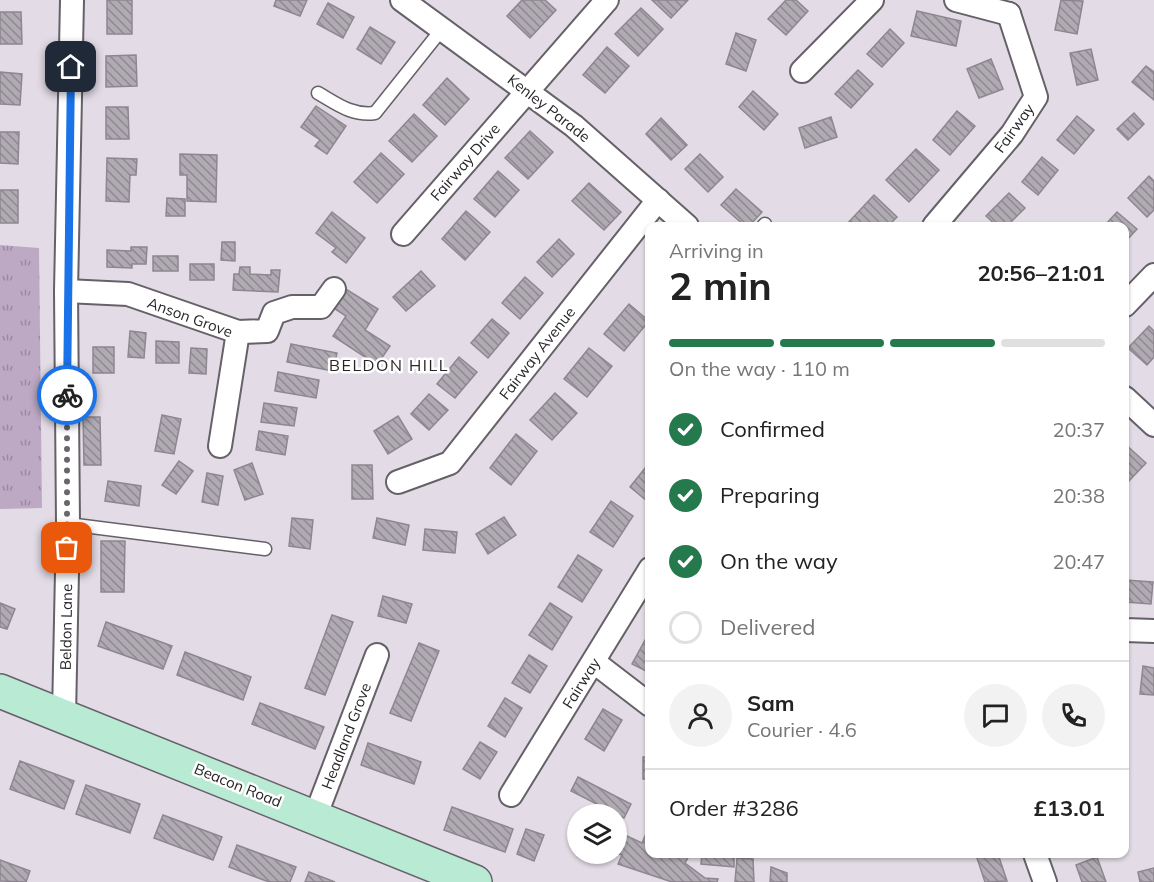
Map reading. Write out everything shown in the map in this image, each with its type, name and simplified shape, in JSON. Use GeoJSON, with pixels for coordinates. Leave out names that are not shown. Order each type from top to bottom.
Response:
{"type":"FeatureCollection","features":[{"type":"Feature","properties":{"kind":"main road","name":"Beacon Road"},"geometry":{"type":"LineString","coordinates":[[0,691],[475,882]]}},
{"type":"Feature","properties":{"kind":"street","name":"Beldon Lane"},"geometry":{"type":"LineString","coordinates":[[64,715],[68,524],[66,291],[72,0]]}},
{"type":"Feature","properties":{"kind":"street","name":"Kenley Parade"},"geometry":{"type":"LineString","coordinates":[[402,0],[574,126],[683,222]]}},
{"type":"Feature","properties":{"kind":"street","name":"Fairway Drive"},"geometry":{"type":"LineString","coordinates":[[403,234],[607,0]]}},
{"type":"Feature","properties":{"kind":"street"},"geometry":{"type":"LineString","coordinates":[[802,71],[872,0]]}},
{"type":"Feature","properties":{"kind":"street"},"geometry":{"type":"LineString","coordinates":[[956,0],[1012,7]]}},
{"type":"Feature","properties":{"kind":"street","name":"Fairway"},"geometry":{"type":"LineString","coordinates":[[937,222],[1012,134],[1036,97],[1012,7]]}},
{"type":"Feature","properties":{"kind":"street","name":"Fairway Avenue"},"geometry":{"type":"LineString","coordinates":[[398,482],[450,463],[658,200]]}},
{"type":"Feature","properties":{"kind":"street"},"geometry":{"type":"LineString","coordinates":[[1129,301],[1154,275]]}},
{"type":"Feature","properties":{"kind":"street"},"geometry":{"type":"LineString","coordinates":[[238,332],[267,331],[274,313],[292,307],[321,307],[334,289]]}},
{"type":"Feature","properties":{"kind":"street","name":"Anson Grove"},"geometry":{"type":"LineString","coordinates":[[66,291],[128,294],[238,332],[216,430]]}},
{"type":"Feature","properties":{"kind":"street"},"geometry":{"type":"LineString","coordinates":[[1129,402],[1154,425]]}},
{"type":"Feature","properties":{"kind":"street","name":"Fairway"},"geometry":{"type":"LineString","coordinates":[[511,795],[645,577]]}},
{"type":"Feature","properties":{"kind":"street"},"geometry":{"type":"LineString","coordinates":[[1129,630],[1154,631]]}},
{"type":"Feature","properties":{"kind":"street","name":"Headland Grove"},"geometry":{"type":"LineString","coordinates":[[315,817],[377,656]]}},
{"type":"Feature","properties":{"kind":"street"},"geometry":{"type":"LineString","coordinates":[[594,662],[645,701]]}},
{"type":"Feature","properties":{"kind":"street"},"geometry":{"type":"LineString","coordinates":[[1036,858],[1045,882]]}},
{"type":"Feature","properties":{"kind":"lane"},"geometry":{"type":"LineString","coordinates":[[318,93],[351,112],[363,115],[375,113],[442,29]]}},
{"type":"Feature","properties":{"kind":"lane"},"geometry":{"type":"LineString","coordinates":[[68,524],[265,549]]}},
{"type":"Feature","properties":{"kind":"green space"},"geometry":{"type":"Polygon","coordinates":[[[0,245],[39,248],[42,508],[0,509],[0,245]]]}},
{"type":"Feature","properties":{"kind":"building"},"geometry":{"type":"Polygon","coordinates":[[[107,0],[132,0],[132,34],[107,34],[107,0]]]}},
{"type":"Feature","properties":{"kind":"building"},"geometry":{"type":"Polygon","coordinates":[[[276,0],[307,0],[300,16],[274,6],[276,0]]]}},
{"type":"Feature","properties":{"kind":"building"},"geometry":{"type":"Polygon","coordinates":[[[522,0],[545,0],[556,10],[530,38],[507,16],[522,0]]]}},
{"type":"Feature","properties":{"kind":"building"},"geometry":{"type":"Polygon","coordinates":[[[652,0],[688,0],[671,18],[652,0]]]}},
{"type":"Feature","properties":{"kind":"building"},"geometry":{"type":"Polygon","coordinates":[[[786,0],[796,0],[808,11],[786,35],[768,19],[786,0]]]}},
{"type":"Feature","properties":{"kind":"building"},"geometry":{"type":"Polygon","coordinates":[[[1061,0],[1083,1],[1077,34],[1055,30],[1061,0]]]}},
{"type":"Feature","properties":{"kind":"building"},"geometry":{"type":"Polygon","coordinates":[[[328,3],[354,17],[343,38],[317,24],[328,3]]]}},
{"type":"Feature","properties":{"kind":"building"},"geometry":{"type":"Polygon","coordinates":[[[641,8],[663,29],[638,56],[615,34],[641,8]]]}},
{"type":"Feature","properties":{"kind":"building"},"geometry":{"type":"Polygon","coordinates":[[[917,11],[961,21],[956,46],[911,36],[917,11]]]}},
{"type":"Feature","properties":{"kind":"building"},"geometry":{"type":"Polygon","coordinates":[[[0,12],[21,12],[22,44],[0,44],[0,12]]]}},
{"type":"Feature","properties":{"kind":"building"},"geometry":{"type":"Polygon","coordinates":[[[370,27],[395,42],[381,64],[357,49],[370,27]]]}},
{"type":"Feature","properties":{"kind":"building"},"geometry":{"type":"Polygon","coordinates":[[[890,29],[904,43],[882,67],[867,54],[890,29]]]}},
{"type":"Feature","properties":{"kind":"building"},"geometry":{"type":"Polygon","coordinates":[[[736,33],[756,40],[746,71],[726,64],[736,33]]]}},
{"type":"Feature","properties":{"kind":"building"},"geometry":{"type":"Polygon","coordinates":[[[607,47],[629,66],[605,93],[583,75],[607,47]]]}},
{"type":"Feature","properties":{"kind":"building"},"geometry":{"type":"Polygon","coordinates":[[[1091,49],[1098,80],[1077,85],[1070,53],[1091,49]]]}},
{"type":"Feature","properties":{"kind":"building"},"geometry":{"type":"Polygon","coordinates":[[[136,55],[137,86],[106,87],[106,56],[136,55]]]}},
{"type":"Feature","properties":{"kind":"building"},"geometry":{"type":"Polygon","coordinates":[[[991,59],[1003,89],[979,98],[967,69],[991,59]]]}},
{"type":"Feature","properties":{"kind":"building"},"geometry":{"type":"Polygon","coordinates":[[[1146,66],[1154,72],[1154,100],[1132,82],[1146,66]]]}},
{"type":"Feature","properties":{"kind":"building"},"geometry":{"type":"Polygon","coordinates":[[[858,70],[873,84],[851,108],[835,94],[858,70]]]}},
{"type":"Feature","properties":{"kind":"building"},"geometry":{"type":"Polygon","coordinates":[[[0,72],[22,74],[20,105],[0,104],[0,72]]]}},
{"type":"Feature","properties":{"kind":"building"},"geometry":{"type":"Polygon","coordinates":[[[447,78],[469,99],[445,125],[423,105],[447,78]]]}},
{"type":"Feature","properties":{"kind":"building"},"geometry":{"type":"Polygon","coordinates":[[[753,91],[778,114],[764,130],[739,107],[753,91]]]}},
{"type":"Feature","properties":{"kind":"building"},"geometry":{"type":"Polygon","coordinates":[[[316,106],[346,126],[327,154],[315,146],[320,140],[301,127],[316,106]]]}},
{"type":"Feature","properties":{"kind":"building"},"geometry":{"type":"Polygon","coordinates":[[[106,107],[128,107],[129,139],[106,139],[106,107]]]}},
{"type":"Feature","properties":{"kind":"building"},"geometry":{"type":"Polygon","coordinates":[[[957,111],[975,126],[950,155],[933,140],[957,111]]]}},
{"type":"Feature","properties":{"kind":"building"},"geometry":{"type":"Polygon","coordinates":[[[1134,113],[1144,124],[1128,140],[1117,129],[1134,113]]]}},
{"type":"Feature","properties":{"kind":"building"},"geometry":{"type":"Polygon","coordinates":[[[414,114],[437,136],[412,162],[389,141],[414,114]]]}},
{"type":"Feature","properties":{"kind":"building"},"geometry":{"type":"Polygon","coordinates":[[[1077,116],[1094,130],[1074,154],[1057,140],[1077,116]]]}},
{"type":"Feature","properties":{"kind":"building"},"geometry":{"type":"Polygon","coordinates":[[[831,117],[837,137],[805,148],[799,128],[831,117]]]}},
{"type":"Feature","properties":{"kind":"building"},"geometry":{"type":"Polygon","coordinates":[[[661,118],[687,145],[671,160],[646,134],[661,118]]]}},
{"type":"Feature","properties":{"kind":"building"},"geometry":{"type":"Polygon","coordinates":[[[530,131],[553,152],[528,179],[505,158],[530,131]]]}},
{"type":"Feature","properties":{"kind":"building"},"geometry":{"type":"Polygon","coordinates":[[[0,132],[19,132],[18,164],[0,163],[0,132]]]}},
{"type":"Feature","properties":{"kind":"building"},"geometry":{"type":"Polygon","coordinates":[[[916,149],[939,170],[909,202],[886,180],[916,149]]]}},
{"type":"Feature","properties":{"kind":"building"},"geometry":{"type":"Polygon","coordinates":[[[381,153],[404,174],[377,203],[354,182],[381,153]]]}},
{"type":"Feature","properties":{"kind":"building"},"geometry":{"type":"Polygon","coordinates":[[[180,154],[217,155],[216,202],[187,201],[187,175],[180,175],[180,154]]]}},
{"type":"Feature","properties":{"kind":"building"},"geometry":{"type":"Polygon","coordinates":[[[700,154],[723,177],[708,192],[685,169],[700,154]]]}},
{"type":"Feature","properties":{"kind":"building"},"geometry":{"type":"Polygon","coordinates":[[[1042,157],[1058,170],[1038,195],[1022,182],[1042,157]]]}},
{"type":"Feature","properties":{"kind":"building"},"geometry":{"type":"Polygon","coordinates":[[[107,158],[137,159],[136,175],[130,175],[129,202],[106,201],[107,158]]]}},
{"type":"Feature","properties":{"kind":"building"},"geometry":{"type":"Polygon","coordinates":[[[498,171],[519,190],[495,217],[474,199],[498,171]]]}},
{"type":"Feature","properties":{"kind":"building"},"geometry":{"type":"Polygon","coordinates":[[[1149,176],[1154,181],[1154,210],[1147,217],[1128,198],[1149,176]]]}},
{"type":"Feature","properties":{"kind":"building"},"geometry":{"type":"Polygon","coordinates":[[[589,183],[621,212],[604,230],[572,201],[589,183]]]}},
{"type":"Feature","properties":{"kind":"building"},"geometry":{"type":"Polygon","coordinates":[[[736,189],[762,212],[753,222],[740,222],[721,205],[736,189]]]}},
{"type":"Feature","properties":{"kind":"building"},"geometry":{"type":"Polygon","coordinates":[[[0,190],[18,190],[18,223],[0,223],[0,190]]]}},
{"type":"Feature","properties":{"kind":"building"},"geometry":{"type":"Polygon","coordinates":[[[1009,193],[1025,208],[1011,222],[993,222],[986,216],[1009,193]]]}},
{"type":"Feature","properties":{"kind":"building"},"geometry":{"type":"Polygon","coordinates":[[[874,195],[897,217],[892,222],[849,222],[874,195]]]}},
{"type":"Feature","properties":{"kind":"building"},"geometry":{"type":"Polygon","coordinates":[[[167,198],[185,199],[185,216],[166,216],[167,198]]]}},
{"type":"Feature","properties":{"kind":"building"},"geometry":{"type":"Polygon","coordinates":[[[466,211],[490,232],[465,260],[442,239],[466,211]]]}},
{"type":"Feature","properties":{"kind":"building"},"geometry":{"type":"Polygon","coordinates":[[[332,212],[365,238],[346,263],[332,252],[336,248],[316,233],[332,212]]]}},
{"type":"Feature","properties":{"kind":"building"},"geometry":{"type":"Polygon","coordinates":[[[1117,212],[1129,222],[1108,222],[1117,212]]]}},
{"type":"Feature","properties":{"kind":"building"},"geometry":{"type":"Polygon","coordinates":[[[1129,222],[1137,229],[1129,238],[1129,222]]]}},
{"type":"Feature","properties":{"kind":"building"},"geometry":{"type":"Polygon","coordinates":[[[559,239],[574,254],[552,277],[537,262],[559,239]]]}},
{"type":"Feature","properties":{"kind":"building"},"geometry":{"type":"Polygon","coordinates":[[[222,242],[235,242],[235,261],[221,260],[222,242]]]}},
{"type":"Feature","properties":{"kind":"building"},"geometry":{"type":"Polygon","coordinates":[[[131,247],[147,247],[146,264],[132,264],[132,268],[107,267],[107,250],[131,251],[131,247]]]}},
{"type":"Feature","properties":{"kind":"building"},"geometry":{"type":"Polygon","coordinates":[[[153,256],[178,256],[178,271],[153,271],[153,256]]]}},
{"type":"Feature","properties":{"kind":"building"},"geometry":{"type":"Polygon","coordinates":[[[190,264],[214,264],[214,280],[190,280],[190,264]]]}},
{"type":"Feature","properties":{"kind":"building"},"geometry":{"type":"Polygon","coordinates":[[[240,267],[250,267],[250,274],[271,275],[271,270],[280,270],[278,292],[233,290],[234,274],[239,274],[240,267]]]}},
{"type":"Feature","properties":{"kind":"building"},"geometry":{"type":"Polygon","coordinates":[[[421,271],[435,286],[406,311],[393,297],[421,271]]]}},
{"type":"Feature","properties":{"kind":"building"},"geometry":{"type":"Polygon","coordinates":[[[525,277],[543,293],[520,319],[502,303],[525,277]]]}},
{"type":"Feature","properties":{"kind":"building"},"geometry":{"type":"Polygon","coordinates":[[[344,288],[378,309],[365,330],[390,346],[377,365],[333,336],[346,316],[332,307],[344,288]]]}},
{"type":"Feature","properties":{"kind":"building"},"geometry":{"type":"Polygon","coordinates":[[[629,304],[645,318],[645,326],[624,351],[604,334],[629,304]]]}},
{"type":"Feature","properties":{"kind":"building"},"geometry":{"type":"Polygon","coordinates":[[[492,319],[509,333],[488,358],[471,343],[492,319]]]}},
{"type":"Feature","properties":{"kind":"building"},"geometry":{"type":"Polygon","coordinates":[[[1149,326],[1154,331],[1154,357],[1147,365],[1129,347],[1149,326]]]}},
{"type":"Feature","properties":{"kind":"building"},"geometry":{"type":"Polygon","coordinates":[[[130,331],[146,333],[144,358],[128,357],[130,331]]]}},
{"type":"Feature","properties":{"kind":"building"},"geometry":{"type":"Polygon","coordinates":[[[156,341],[179,342],[179,363],[156,363],[156,341]]]}},
{"type":"Feature","properties":{"kind":"building"},"geometry":{"type":"Polygon","coordinates":[[[291,344],[337,353],[333,371],[287,362],[291,344]]]}},
{"type":"Feature","properties":{"kind":"building"},"geometry":{"type":"Polygon","coordinates":[[[93,347],[114,347],[114,373],[93,373],[93,347]]]}},
{"type":"Feature","properties":{"kind":"building"},"geometry":{"type":"Polygon","coordinates":[[[191,348],[207,349],[206,374],[189,373],[191,348]]]}},
{"type":"Feature","properties":{"kind":"building"},"geometry":{"type":"Polygon","coordinates":[[[589,348],[612,366],[587,397],[564,379],[589,348]]]}},
{"type":"Feature","properties":{"kind":"building"},"geometry":{"type":"Polygon","coordinates":[[[459,357],[477,372],[455,398],[437,384],[459,357]]]}},
{"type":"Feature","properties":{"kind":"building"},"geometry":{"type":"Polygon","coordinates":[[[278,372],[319,380],[316,398],[275,391],[278,372]]]}},
{"type":"Feature","properties":{"kind":"building"},"geometry":{"type":"Polygon","coordinates":[[[555,393],[577,413],[552,440],[530,420],[555,393]]]}},
{"type":"Feature","properties":{"kind":"building"},"geometry":{"type":"Polygon","coordinates":[[[429,394],[448,410],[429,430],[411,414],[429,394]]]}},
{"type":"Feature","properties":{"kind":"building"},"geometry":{"type":"Polygon","coordinates":[[[264,403],[297,408],[294,426],[261,422],[264,403]]]}},
{"type":"Feature","properties":{"kind":"building"},"geometry":{"type":"Polygon","coordinates":[[[162,415],[181,419],[174,454],[155,451],[162,415]]]}},
{"type":"Feature","properties":{"kind":"building"},"geometry":{"type":"Polygon","coordinates":[[[398,416],[412,439],[388,454],[374,431],[398,416]]]}},
{"type":"Feature","properties":{"kind":"building"},"geometry":{"type":"Polygon","coordinates":[[[83,417],[100,417],[101,465],[84,465],[83,417]]]}},
{"type":"Feature","properties":{"kind":"building"},"geometry":{"type":"Polygon","coordinates":[[[259,431],[288,436],[285,455],[256,450],[259,431]]]}},
{"type":"Feature","properties":{"kind":"building"},"geometry":{"type":"Polygon","coordinates":[[[516,434],[537,451],[511,485],[490,468],[516,434]]]}},
{"type":"Feature","properties":{"kind":"building"},"geometry":{"type":"Polygon","coordinates":[[[1129,448],[1146,463],[1129,481],[1129,448]]]}},
{"type":"Feature","properties":{"kind":"building"},"geometry":{"type":"Polygon","coordinates":[[[179,461],[193,471],[176,494],[162,485],[179,461]]]}},
{"type":"Feature","properties":{"kind":"building"},"geometry":{"type":"Polygon","coordinates":[[[252,463],[263,494],[245,500],[234,470],[252,463]]]}},
{"type":"Feature","properties":{"kind":"building"},"geometry":{"type":"Polygon","coordinates":[[[352,465],[372,465],[373,499],[352,499],[352,465]]]}},
{"type":"Feature","properties":{"kind":"building"},"geometry":{"type":"Polygon","coordinates":[[[645,468],[645,499],[630,487],[645,468]]]}},
{"type":"Feature","properties":{"kind":"building"},"geometry":{"type":"Polygon","coordinates":[[[207,473],[223,476],[218,505],[202,502],[207,473]]]}},
{"type":"Feature","properties":{"kind":"building"},"geometry":{"type":"Polygon","coordinates":[[[108,481],[141,486],[139,506],[105,501],[108,481]]]}},
{"type":"Feature","properties":{"kind":"building"},"geometry":{"type":"Polygon","coordinates":[[[611,501],[633,516],[613,547],[590,532],[611,501]]]}},
{"type":"Feature","properties":{"kind":"building"},"geometry":{"type":"Polygon","coordinates":[[[504,517],[516,535],[488,554],[476,534],[504,517]]]}},
{"type":"Feature","properties":{"kind":"building"},"geometry":{"type":"Polygon","coordinates":[[[292,518],[313,520],[310,549],[289,546],[292,518]]]}},
{"type":"Feature","properties":{"kind":"building"},"geometry":{"type":"Polygon","coordinates":[[[377,518],[409,525],[405,545],[373,538],[377,518]]]}},
{"type":"Feature","properties":{"kind":"building"},"geometry":{"type":"Polygon","coordinates":[[[425,529],[457,532],[455,553],[423,550],[425,529]]]}},
{"type":"Feature","properties":{"kind":"building"},"geometry":{"type":"Polygon","coordinates":[[[101,541],[125,541],[124,592],[101,592],[101,541]]]}},
{"type":"Feature","properties":{"kind":"building"},"geometry":{"type":"Polygon","coordinates":[[[578,555],[602,570],[582,602],[558,587],[578,555]]]}},
{"type":"Feature","properties":{"kind":"building"},"geometry":{"type":"Polygon","coordinates":[[[1129,580],[1153,582],[1151,604],[1129,602],[1129,580]]]}},
{"type":"Feature","properties":{"kind":"building"},"geometry":{"type":"Polygon","coordinates":[[[383,596],[412,604],[406,623],[378,616],[383,596]]]}},
{"type":"Feature","properties":{"kind":"building"},"geometry":{"type":"Polygon","coordinates":[[[0,603],[15,609],[7,629],[0,627],[0,603]]]}},
{"type":"Feature","properties":{"kind":"building"},"geometry":{"type":"Polygon","coordinates":[[[550,603],[572,617],[552,650],[529,635],[550,603]]]}},
{"type":"Feature","properties":{"kind":"building"},"geometry":{"type":"Polygon","coordinates":[[[332,615],[353,622],[325,695],[305,688],[332,615]]]}},
{"type":"Feature","properties":{"kind":"building"},"geometry":{"type":"Polygon","coordinates":[[[106,622],[172,646],[163,669],[98,646],[106,622]]]}},
{"type":"Feature","properties":{"kind":"building"},"geometry":{"type":"Polygon","coordinates":[[[645,640],[645,670],[632,664],[645,640]]]}},
{"type":"Feature","properties":{"kind":"building"},"geometry":{"type":"Polygon","coordinates":[[[419,643],[439,651],[411,721],[390,713],[419,643]]]}},
{"type":"Feature","properties":{"kind":"building"},"geometry":{"type":"Polygon","coordinates":[[[185,652],[251,677],[243,700],[177,675],[185,652]]]}},
{"type":"Feature","properties":{"kind":"building"},"geometry":{"type":"Polygon","coordinates":[[[529,655],[547,666],[530,693],[512,683],[529,655]]]}},
{"type":"Feature","properties":{"kind":"building"},"geometry":{"type":"Polygon","coordinates":[[[1143,666],[1154,668],[1154,695],[1140,694],[1143,666]]]}},
{"type":"Feature","properties":{"kind":"building"},"geometry":{"type":"Polygon","coordinates":[[[505,698],[522,708],[505,737],[488,726],[505,698]]]}},
{"type":"Feature","properties":{"kind":"building"},"geometry":{"type":"Polygon","coordinates":[[[260,703],[324,727],[315,749],[252,724],[260,703]]]}},
{"type":"Feature","properties":{"kind":"building"},"geometry":{"type":"Polygon","coordinates":[[[603,709],[622,720],[604,751],[585,739],[603,709]]]}},
{"type":"Feature","properties":{"kind":"building"},"geometry":{"type":"Polygon","coordinates":[[[480,742],[497,752],[480,779],[463,769],[480,742]]]}},
{"type":"Feature","properties":{"kind":"building"},"geometry":{"type":"Polygon","coordinates":[[[368,743],[421,762],[414,784],[361,765],[368,743]]]}},
{"type":"Feature","properties":{"kind":"building"},"geometry":{"type":"Polygon","coordinates":[[[643,757],[645,757],[645,779],[643,779],[643,757]]]}},
{"type":"Feature","properties":{"kind":"building"},"geometry":{"type":"Polygon","coordinates":[[[20,761],[74,781],[64,809],[10,789],[20,761]]]}},
{"type":"Feature","properties":{"kind":"building"},"geometry":{"type":"Polygon","coordinates":[[[578,777],[631,804],[627,812],[627,804],[597,804],[571,791],[578,777]]]}},
{"type":"Feature","properties":{"kind":"building"},"geometry":{"type":"Polygon","coordinates":[[[86,785],[140,804],[130,833],[76,814],[86,785]]]}},
{"type":"Feature","properties":{"kind":"building"},"geometry":{"type":"Polygon","coordinates":[[[452,807],[513,829],[505,852],[444,830],[452,807]]]}},
{"type":"Feature","properties":{"kind":"building"},"geometry":{"type":"Polygon","coordinates":[[[163,815],[222,837],[213,860],[154,838],[163,815]]]}},
{"type":"Feature","properties":{"kind":"building"},"geometry":{"type":"Polygon","coordinates":[[[526,829],[544,835],[534,861],[517,854],[526,829]]]}},
{"type":"Feature","properties":{"kind":"building"},"geometry":{"type":"Polygon","coordinates":[[[627,836],[642,843],[645,836],[645,858],[688,858],[685,863],[705,878],[718,879],[717,882],[672,882],[618,864],[627,864],[627,836]]]}},
{"type":"Feature","properties":{"kind":"building"},"geometry":{"type":"Polygon","coordinates":[[[237,845],[296,867],[290,882],[269,882],[229,867],[237,845]]]}},
{"type":"Feature","properties":{"kind":"building"},"geometry":{"type":"Polygon","coordinates":[[[702,858],[734,858],[734,867],[701,864],[702,858]]]}},
{"type":"Feature","properties":{"kind":"building"},"geometry":{"type":"Polygon","coordinates":[[[737,858],[753,859],[754,882],[735,882],[737,858]]]}},
{"type":"Feature","properties":{"kind":"building"},"geometry":{"type":"Polygon","coordinates":[[[977,858],[999,858],[1007,881],[985,882],[977,858]]]}},
{"type":"Feature","properties":{"kind":"building"},"geometry":{"type":"Polygon","coordinates":[[[1097,858],[1106,882],[1082,882],[1076,865],[1097,858]]]}},
{"type":"Feature","properties":{"kind":"building"},"geometry":{"type":"Polygon","coordinates":[[[0,860],[30,871],[26,882],[0,881],[0,860]]]}},
{"type":"Feature","properties":{"kind":"building"},"geometry":{"type":"Polygon","coordinates":[[[771,867],[787,873],[787,882],[770,882],[771,867]]]}},
{"type":"Feature","properties":{"kind":"building"},"geometry":{"type":"Polygon","coordinates":[[[1154,868],[1154,882],[1140,882],[1138,872],[1154,868]]]}},
{"type":"Feature","properties":{"kind":"building"},"geometry":{"type":"Polygon","coordinates":[[[309,872],[335,882],[305,882],[309,872]]]}},
{"type":"Feature","properties":{"kind":"way so far"},"geometry":{"type":"LineString","coordinates":[[67,395],[67,548]]}},
{"type":"Feature","properties":{"kind":"district","name":"BELDON HILL"},"geometry":{"type":"Point","coordinates":[389,365]}},
{"type":"Feature","properties":{"kind":"route"},"geometry":{"type":"LineString","coordinates":[[67,395],[66,291],[71,67]]}}]}
